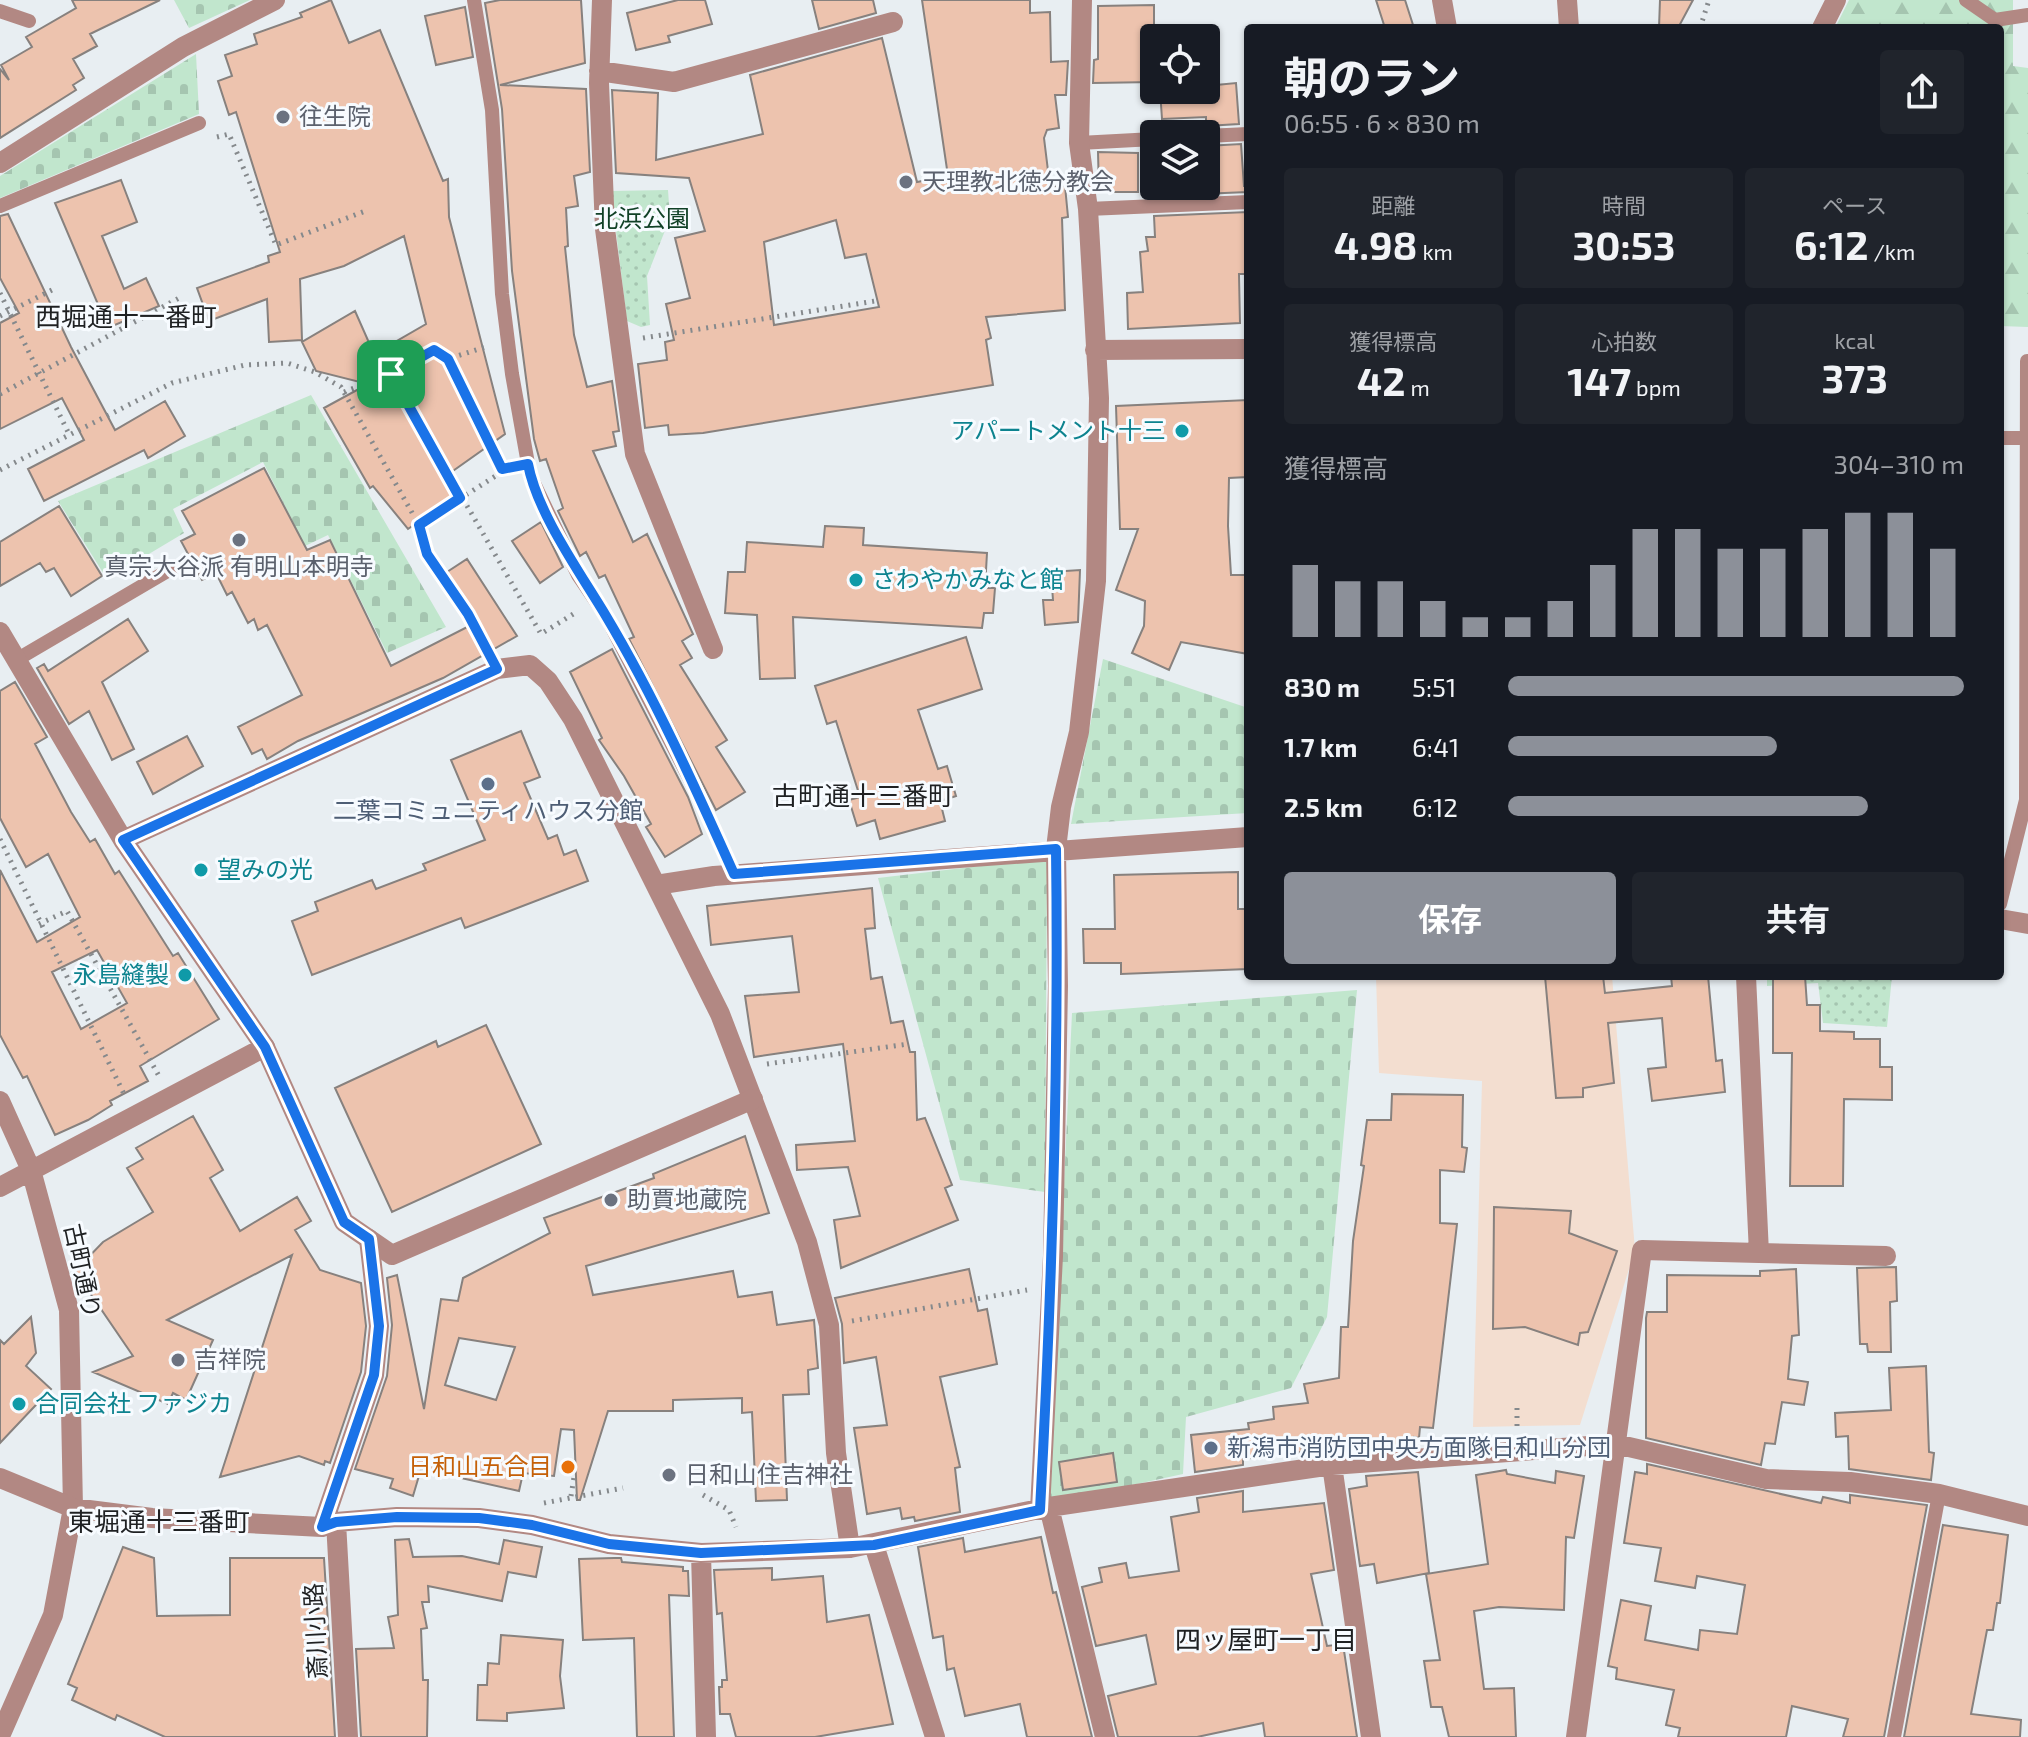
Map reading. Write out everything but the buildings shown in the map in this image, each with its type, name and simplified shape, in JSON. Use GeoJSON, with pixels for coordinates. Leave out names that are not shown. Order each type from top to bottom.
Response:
{"type":"FeatureCollection","features":[{"type":"Feature","properties":{"kind":"street"},"geometry":{"type":"LineString","coordinates":[[0,163],[183,47],[275,0]]}},
{"type":"Feature","properties":{"kind":"street"},"geometry":{"type":"LineString","coordinates":[[602,0],[599,71],[605,229],[635,454],[713,649]]}},
{"type":"Feature","properties":{"kind":"street"},"geometry":{"type":"LineString","coordinates":[[1082,0],[1079,143],[1088,209],[1099,398],[1096,581],[1079,732],[1061,807],[1056,849],[1058,986],[1045,1508],[1105,1737]]}},
{"type":"Feature","properties":{"kind":"street"},"geometry":{"type":"LineString","coordinates":[[1442,0],[1446,24]]}},
{"type":"Feature","properties":{"kind":"street"},"geometry":{"type":"LineString","coordinates":[[1567,0],[1569,24]]}},
{"type":"Feature","properties":{"kind":"street"},"geometry":{"type":"LineString","coordinates":[[1824,24],[1836,0]]}},
{"type":"Feature","properties":{"kind":"street"},"geometry":{"type":"LineString","coordinates":[[599,71],[674,82],[893,22]]}},
{"type":"Feature","properties":{"kind":"street"},"geometry":{"type":"LineString","coordinates":[[1095,350],[1244,349]]}},
{"type":"Feature","properties":{"kind":"street"},"geometry":{"type":"LineString","coordinates":[[0,632],[9,657],[123,840],[265,1047],[344,1222],[392,1255],[753,1099]]}},
{"type":"Feature","properties":{"kind":"street"},"geometry":{"type":"LineString","coordinates":[[123,840],[497,669],[530,665],[548,681],[573,719],[720,1014],[807,1242],[829,1325],[836,1453],[850,1548]]}},
{"type":"Feature","properties":{"kind":"street"},"geometry":{"type":"LineString","coordinates":[[656,885],[734,874],[1244,837]]}},
{"type":"Feature","properties":{"kind":"street"},"geometry":{"type":"LineString","coordinates":[[2004,920],[2028,924]]}},
{"type":"Feature","properties":{"kind":"street"},"geometry":{"type":"LineString","coordinates":[[1746,980],[1759,1253]]}},
{"type":"Feature","properties":{"kind":"street"},"geometry":{"type":"LineString","coordinates":[[0,1187],[265,1047]]}},
{"type":"Feature","properties":{"kind":"street","name":"古町通り"},"geometry":{"type":"LineString","coordinates":[[0,1101],[31,1170],[69,1310],[73,1508],[53,1615],[0,1736]]}},
{"type":"Feature","properties":{"kind":"street"},"geometry":{"type":"LineString","coordinates":[[329,1524],[374,1375],[379,1326],[369,1239]]}},
{"type":"Feature","properties":{"kind":"street"},"geometry":{"type":"LineString","coordinates":[[1576,1737],[1642,1250],[1886,1256]]}},
{"type":"Feature","properties":{"kind":"street"},"geometry":{"type":"LineString","coordinates":[[0,1478],[73,1508],[152,1518],[329,1524],[397,1517],[479,1518],[532,1525],[609,1544],[701,1553],[874,1545],[1045,1508],[1332,1465],[1616,1444],[1766,1479],[1850,1482],[1939,1494],[2028,1516]]}},
{"type":"Feature","properties":{"kind":"street"},"geometry":{"type":"LineString","coordinates":[[1332,1465],[1371,1737]]}},
{"type":"Feature","properties":{"kind":"street","name":"斎川小路"},"geometry":{"type":"LineString","coordinates":[[329,1524],[348,1737]]}},
{"type":"Feature","properties":{"kind":"street"},"geometry":{"type":"LineString","coordinates":[[874,1545],[935,1737]]}},
{"type":"Feature","properties":{"kind":"street"},"geometry":{"type":"LineString","coordinates":[[701,1553],[706,1737]]}},
{"type":"Feature","properties":{"kind":"lane"},"geometry":{"type":"LineString","coordinates":[[474,0],[492,110],[508,339],[528,464],[571,561],[595,600],[697,793],[734,874]]}},
{"type":"Feature","properties":{"kind":"lane"},"geometry":{"type":"LineString","coordinates":[[1966,0],[1995,20],[2028,15]]}},
{"type":"Feature","properties":{"kind":"lane"},"geometry":{"type":"LineString","coordinates":[[0,11],[29,21]]}},
{"type":"Feature","properties":{"kind":"lane"},"geometry":{"type":"LineString","coordinates":[[0,206],[199,123]]}},
{"type":"Feature","properties":{"kind":"lane"},"geometry":{"type":"LineString","coordinates":[[1220,135],[1244,134]]}},
{"type":"Feature","properties":{"kind":"lane"},"geometry":{"type":"LineString","coordinates":[[1079,143],[1140,140]]}},
{"type":"Feature","properties":{"kind":"lane"},"geometry":{"type":"LineString","coordinates":[[1088,209],[1244,202]]}},
{"type":"Feature","properties":{"kind":"lane"},"geometry":{"type":"LineString","coordinates":[[2004,888],[2026,800],[2027,361]]}},
{"type":"Feature","properties":{"kind":"lane"},"geometry":{"type":"LineString","coordinates":[[2004,438],[2027,438]]}},
{"type":"Feature","properties":{"kind":"lane"},"geometry":{"type":"LineString","coordinates":[[9,657],[176,566]]}},
{"type":"Feature","properties":{"kind":"lane"},"geometry":{"type":"LineString","coordinates":[[1894,1737],[1939,1494]]}},
{"type":"Feature","properties":{"kind":"path"},"geometry":{"type":"LineString","coordinates":[[1701,24],[1709,0]]}},
{"type":"Feature","properties":{"kind":"path"},"geometry":{"type":"LineString","coordinates":[[165,137],[176,145],[229,134],[276,245],[368,210]]}},
{"type":"Feature","properties":{"kind":"path"},"geometry":{"type":"LineString","coordinates":[[0,316],[56,288]]}},
{"type":"Feature","properties":{"kind":"path"},"geometry":{"type":"LineString","coordinates":[[0,293],[69,434]]}},
{"type":"Feature","properties":{"kind":"path"},"geometry":{"type":"LineString","coordinates":[[0,394],[181,297]]}},
{"type":"Feature","properties":{"kind":"path"},"geometry":{"type":"LineString","coordinates":[[620,341],[875,301]]}},
{"type":"Feature","properties":{"kind":"path"},"geometry":{"type":"LineString","coordinates":[[448,359],[508,339]]}},
{"type":"Feature","properties":{"kind":"path"},"geometry":{"type":"LineString","coordinates":[[344,392],[391,374],[434,350],[448,359],[502,469]]}},
{"type":"Feature","properties":{"kind":"path"},"geometry":{"type":"LineString","coordinates":[[0,470],[172,383],[245,365],[287,363],[315,372],[344,392],[419,525],[427,554],[468,614],[497,669]]}},
{"type":"Feature","properties":{"kind":"path"},"geometry":{"type":"LineString","coordinates":[[391,374],[541,634],[595,600]]}},
{"type":"Feature","properties":{"kind":"path"},"geometry":{"type":"LineString","coordinates":[[419,525],[502,469],[528,464]]}},
{"type":"Feature","properties":{"kind":"path"},"geometry":{"type":"LineString","coordinates":[[0,839],[135,1117]]}},
{"type":"Feature","properties":{"kind":"path"},"geometry":{"type":"LineString","coordinates":[[39,924],[67,911],[171,1098]]}},
{"type":"Feature","properties":{"kind":"path"},"geometry":{"type":"LineString","coordinates":[[742,1068],[908,1044]]}},
{"type":"Feature","properties":{"kind":"path"},"geometry":{"type":"LineString","coordinates":[[829,1325],[1052,1286]]}},
{"type":"Feature","properties":{"kind":"path"},"geometry":{"type":"LineString","coordinates":[[571,1496],[574,1477]]}},
{"type":"Feature","properties":{"kind":"path"},"geometry":{"type":"LineString","coordinates":[[532,1525],[545,1500],[623,1488]]}},
{"type":"Feature","properties":{"kind":"path"},"geometry":{"type":"LineString","coordinates":[[703,1495],[729,1510],[746,1550]]}},
{"type":"Feature","properties":{"kind":"shaded area"},"geometry":{"type":"Polygon","coordinates":[[[1376,980],[1612,980],[1635,1250],[1580,1425],[1473,1427],[1482,1081],[1379,1073],[1376,980]]]}},
{"type":"Feature","properties":{"kind":"green space"},"geometry":{"type":"Polygon","coordinates":[[[174,0],[250,0],[189,28],[174,0]]]}},
{"type":"Feature","properties":{"kind":"green space"},"geometry":{"type":"Polygon","coordinates":[[[1849,0],[2013,0],[2013,66],[2028,68],[2028,327],[2004,326],[2004,24],[1837,24],[1849,0]]]}},
{"type":"Feature","properties":{"kind":"green space"},"geometry":{"type":"Polygon","coordinates":[[[196,54],[199,114],[0,198],[0,176],[196,54]]]}},
{"type":"Feature","properties":{"kind":"green space","name":"北浜公園"},"geometry":{"type":"Polygon","coordinates":[[[668,190],[670,218],[647,276],[650,325],[641,327],[627,321],[611,191],[668,190]]]}},
{"type":"Feature","properties":{"kind":"green space"},"geometry":{"type":"Polygon","coordinates":[[[311,395],[446,627],[387,653],[328,535],[305,546],[263,462],[173,509],[184,533],[107,579],[58,501],[311,395]]]}},
{"type":"Feature","properties":{"kind":"green space"},"geometry":{"type":"Polygon","coordinates":[[[1103,659],[1244,707],[1244,813],[1071,824],[1103,659]]]}},
{"type":"Feature","properties":{"kind":"green space"},"geometry":{"type":"Polygon","coordinates":[[[1047,858],[1045,1192],[960,1180],[878,878],[1047,858]]]}},
{"type":"Feature","properties":{"kind":"green space"},"geometry":{"type":"Polygon","coordinates":[[[1767,980],[1892,980],[1887,1027],[1823,1023],[1818,983],[1767,986],[1767,980]]]}},
{"type":"Feature","properties":{"kind":"green space"},"geometry":{"type":"Polygon","coordinates":[[[1357,990],[1327,1317],[1291,1388],[1186,1417],[1183,1474],[1049,1503],[1072,1013],[1357,990]]]}},
{"type":"Feature","properties":{"kind":"place","name":"往生院"},"geometry":{"type":"Point","coordinates":[283,117]}},
{"type":"Feature","properties":{"kind":"place","name":"天理教北徳分教会"},"geometry":{"type":"Point","coordinates":[906,182]}},
{"type":"Feature","properties":{"kind":"place","name":"アパートメント十三"},"geometry":{"type":"Point","coordinates":[1182,431]}},
{"type":"Feature","properties":{"kind":"place","name":"真宗大谷派 有明山本明寺"},"geometry":{"type":"Point","coordinates":[239,540]}},
{"type":"Feature","properties":{"kind":"place","name":"さわやかみなと館"},"geometry":{"type":"Point","coordinates":[856,580]}},
{"type":"Feature","properties":{"kind":"place","name":"二葉コミュニティハウス分館"},"geometry":{"type":"Point","coordinates":[488,784]}},
{"type":"Feature","properties":{"kind":"place","name":"望みの光"},"geometry":{"type":"Point","coordinates":[201,870]}},
{"type":"Feature","properties":{"kind":"place","name":"永島縫製"},"geometry":{"type":"Point","coordinates":[185,975]}},
{"type":"Feature","properties":{"kind":"place","name":"助賈地蔵院"},"geometry":{"type":"Point","coordinates":[611,1200]}},
{"type":"Feature","properties":{"kind":"place","name":"吉祥院"},"geometry":{"type":"Point","coordinates":[178,1360]}},
{"type":"Feature","properties":{"kind":"place","name":"合同会社 ファジカ"},"geometry":{"type":"Point","coordinates":[19,1404]}},
{"type":"Feature","properties":{"kind":"place","name":"新潟市消防団中央方面隊日和山分団"},"geometry":{"type":"Point","coordinates":[1211,1448]}},
{"type":"Feature","properties":{"kind":"place","name":"日和山五合目"},"geometry":{"type":"Point","coordinates":[568,1467]}},
{"type":"Feature","properties":{"kind":"place","name":"日和山住吉神社"},"geometry":{"type":"Point","coordinates":[669,1475]}},
{"type":"Feature","properties":{"kind":"district","name":"西堀通十一番町"},"geometry":{"type":"Point","coordinates":[126,317]}},
{"type":"Feature","properties":{"kind":"district","name":"古町通十三番町"},"geometry":{"type":"Point","coordinates":[863,796]}},
{"type":"Feature","properties":{"kind":"district","name":"東堀通十三番町"},"geometry":{"type":"Point","coordinates":[159,1522]}},
{"type":"Feature","properties":{"kind":"district","name":"四ッ屋町一丁目"},"geometry":{"type":"Point","coordinates":[1266,1640]}},
{"type":"Feature","properties":{"kind":"route"},"geometry":{"type":"LineString","coordinates":[[434,350],[448,359],[502,469],[528,464],[530,475],[578,575],[606,616],[697,793],[734,874],[1056,849],[1058,986],[1053,1256],[1040,1510],[874,1545],[701,1553],[609,1544],[532,1525],[479,1518],[397,1517],[336,1522],[322,1527],[374,1375],[379,1326],[369,1239],[344,1222],[265,1047],[123,840],[497,669],[468,614],[427,554],[419,525],[460,498],[391,374],[434,350]]}}]}
